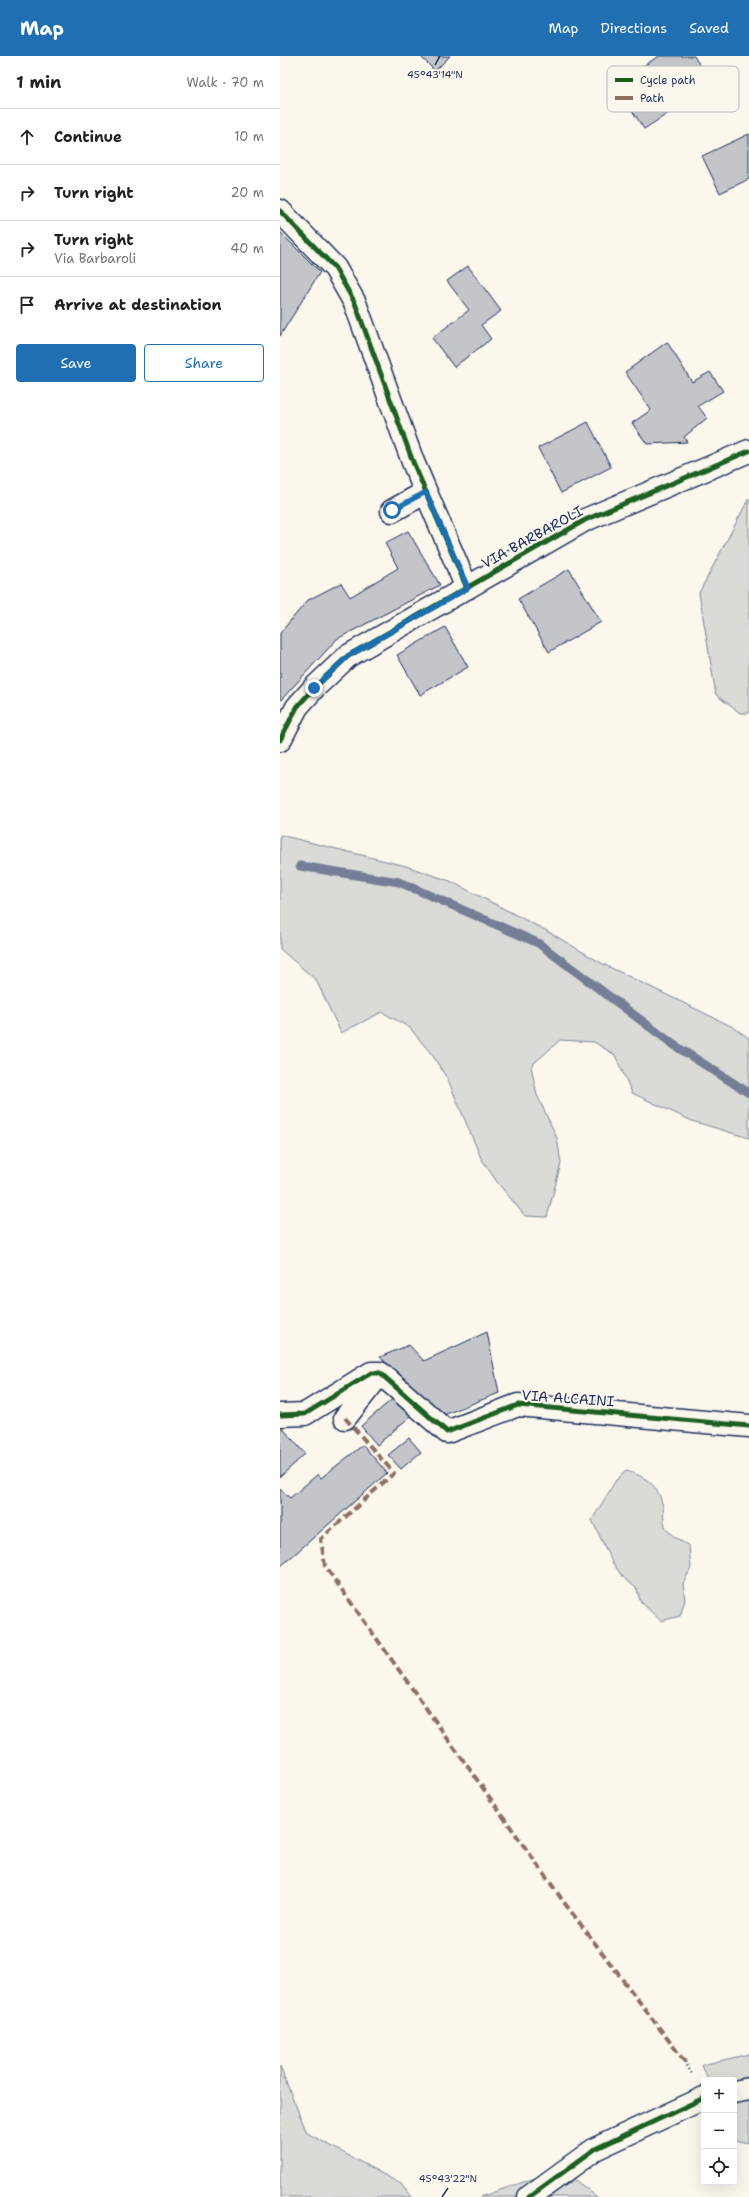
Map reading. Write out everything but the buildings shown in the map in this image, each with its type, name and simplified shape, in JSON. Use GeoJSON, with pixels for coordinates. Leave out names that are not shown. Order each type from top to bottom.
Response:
{"type":"FeatureCollection","features":[{"type":"Feature","properties":{"kind":"street"},"geometry":{"type":"LineString","coordinates":[[280,211],[335,268],[355,303],[426,492],[468,588]]}},
{"type":"Feature","properties":{"kind":"street","name":"VIA BARBAROLI"},"geometry":{"type":"LineString","coordinates":[[280,740],[297,707],[314,688],[348,656],[585,520],[749,451]]}},
{"type":"Feature","properties":{"kind":"street"},"geometry":{"type":"LineString","coordinates":[[392,510],[426,492]]}},
{"type":"Feature","properties":{"kind":"street"},"geometry":{"type":"LineString","coordinates":[[280,1415],[305,1414],[371,1374],[380,1373]]}},
{"type":"Feature","properties":{"kind":"street"},"geometry":{"type":"LineString","coordinates":[[345,1418],[380,1373]]}},
{"type":"Feature","properties":{"kind":"street","name":"VIA ALCAINI"},"geometry":{"type":"LineString","coordinates":[[380,1373],[447,1432],[518,1405],[749,1426]]}},
{"type":"Feature","properties":{"kind":"street"},"geometry":{"type":"LineString","coordinates":[[737,2091],[749,2089]]}},
{"type":"Feature","properties":{"kind":"street"},"geometry":{"type":"LineString","coordinates":[[529,2197],[595,2150],[701,2099]]}},
{"type":"Feature","properties":{"kind":"shaded area"},"geometry":{"type":"Polygon","coordinates":[[[749,498],[749,713],[740,713],[716,695],[699,593],[749,498]]]}},
{"type":"Feature","properties":{"kind":"shaded area"},"geometry":{"type":"Polygon","coordinates":[[[280,835],[406,866],[450,881],[547,931],[603,964],[733,1027],[749,1038],[749,1138],[692,1121],[632,1093],[615,1055],[594,1042],[560,1040],[531,1066],[537,1095],[557,1138],[561,1163],[547,1217],[525,1216],[497,1182],[481,1158],[448,1080],[433,1056],[410,1028],[382,1012],[341,1033],[316,980],[280,949],[280,835]]]}},
{"type":"Feature","properties":{"kind":"shaded area"},"geometry":{"type":"Polygon","coordinates":[[[626,1471],[640,1476],[655,1488],[663,1507],[665,1526],[676,1538],[689,1546],[691,1568],[683,1584],[685,1600],[680,1616],[661,1621],[640,1601],[637,1589],[622,1576],[612,1562],[592,1520],[616,1480],[626,1471]]]}},
{"type":"Feature","properties":{"kind":"shaded area"},"geometry":{"type":"Polygon","coordinates":[[[749,2054],[749,2143],[737,2141],[737,2077],[707,2077],[702,2065],[749,2054]]]}},
{"type":"Feature","properties":{"kind":"shaded area"},"geometry":{"type":"Polygon","coordinates":[[[280,2067],[307,2133],[401,2184],[411,2197],[280,2197],[280,2067]]]}},
{"type":"Feature","properties":{"kind":"shaded area"},"geometry":{"type":"Polygon","coordinates":[[[561,2169],[597,2197],[480,2197],[561,2169]]]}},
{"type":"Feature","properties":{"kind":"waterway"},"geometry":{"type":"LineString","coordinates":[[300,866],[399,882],[538,943],[674,1045],[749,1093]]}},
{"type":"Feature","properties":{"kind":"marked path"},"geometry":{"type":"LineString","coordinates":[[345,1418],[394,1473],[321,1539],[325,1566],[566,1905],[685,2062]]}},
{"type":"Feature","properties":{"kind":"cycle path"},"geometry":{"type":"LineString","coordinates":[[280,211],[335,268],[355,303],[413,462],[467,588]]}},
{"type":"Feature","properties":{"kind":"cycle path"},"geometry":{"type":"LineString","coordinates":[[280,740],[297,707],[314,688],[348,656],[585,520],[749,451]]}},
{"type":"Feature","properties":{"kind":"cycle path"},"geometry":{"type":"LineString","coordinates":[[280,1415],[305,1414],[371,1373],[380,1373],[447,1432],[518,1405],[749,1426]]}},
{"type":"Feature","properties":{"kind":"cycle path"},"geometry":{"type":"LineString","coordinates":[[529,2197],[595,2149],[701,2099]]}},
{"type":"Feature","properties":{"kind":"route"},"geometry":{"type":"LineString","coordinates":[[314,688],[348,656],[468,588],[426,492],[392,510]]}}]}
